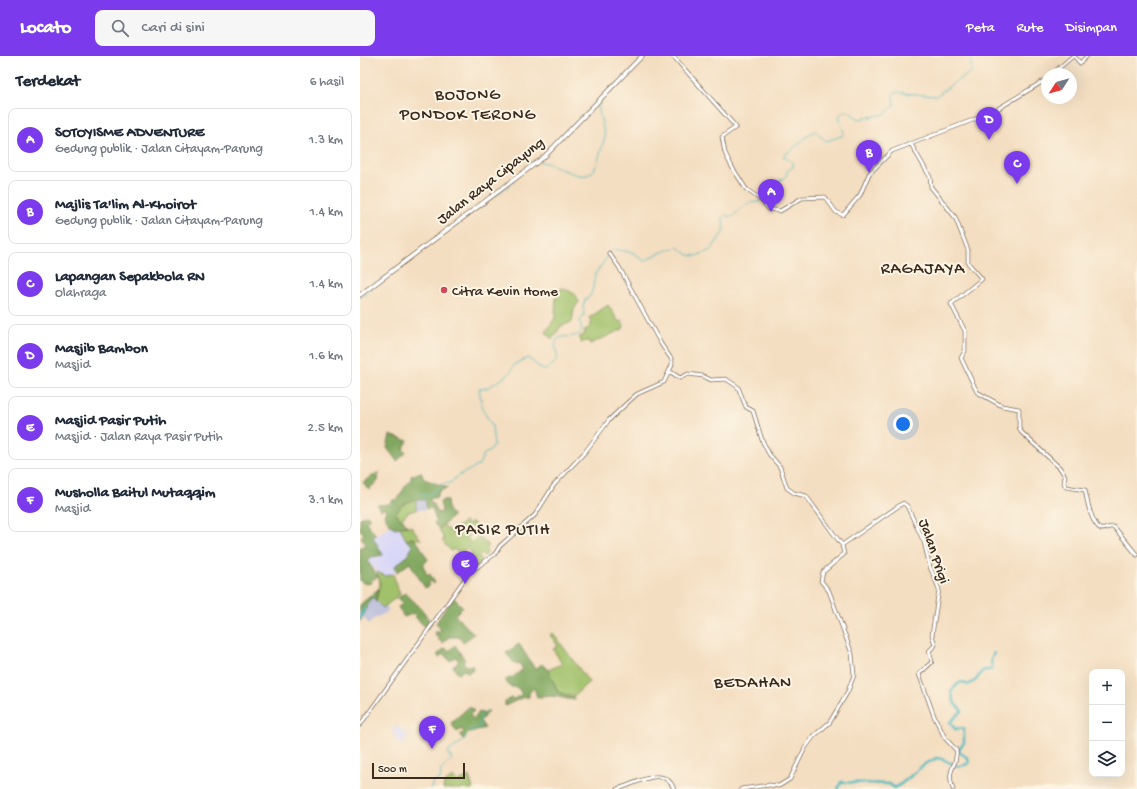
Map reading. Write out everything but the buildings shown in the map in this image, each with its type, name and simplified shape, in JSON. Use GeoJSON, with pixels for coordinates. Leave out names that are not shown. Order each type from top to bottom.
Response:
{"type":"FeatureCollection","features":[{"type":"Feature","properties":{"kind":"main road","name":"Jalan Raya Cipayung"},"geometry":{"type":"LineString","coordinates":[[360,295],[544,157],[642,56]]}},
{"type":"Feature","properties":{"kind":"street"},"geometry":{"type":"LineString","coordinates":[[673,56],[735,126],[722,137],[726,153],[734,172],[744,185],[769,209],[780,211],[802,198],[825,198],[836,212],[844,214],[860,195],[866,178],[891,152],[995,110],[1010,99],[1041,82]]}},
{"type":"Feature","properties":{"kind":"street"},"geometry":{"type":"LineString","coordinates":[[1059,68],[1074,56],[1080,63],[1087,56]]}},
{"type":"Feature","properties":{"kind":"street"},"geometry":{"type":"LineString","coordinates":[[911,144],[930,177],[931,187],[955,217],[968,250],[968,263],[982,279],[951,304],[966,331],[965,351],[961,358],[976,391],[1002,406],[1019,409],[1020,430],[1060,468],[1065,476],[1064,483],[1066,487],[1085,490],[1087,503],[1100,527],[1103,529],[1111,526],[1115,528],[1137,555]]}},
{"type":"Feature","properties":{"kind":"street"},"geometry":{"type":"LineString","coordinates":[[360,725],[468,573],[495,554],[500,546],[535,515],[554,485],[600,434],[609,420],[631,399],[662,384],[669,371],[672,360],[610,254]]}},
{"type":"Feature","properties":{"kind":"street"},"geometry":{"type":"LineString","coordinates":[[669,371],[680,378],[688,374],[703,376],[711,380],[724,378],[736,386],[746,407],[753,411],[762,440],[769,454],[780,467],[786,488],[794,493],[806,496],[842,545],[844,554],[823,572],[821,581],[829,591],[852,654],[854,675],[848,691],[832,720],[814,736],[805,748],[790,779],[780,786],[769,785],[740,789]]}},
{"type":"Feature","properties":{"kind":"street","name":"Jalan Prigi"},"geometry":{"type":"LineString","coordinates":[[842,545],[898,505],[903,503],[906,504],[924,542],[930,568],[939,589],[932,635],[935,645],[929,651],[932,662],[919,674],[933,714],[947,740],[956,750],[957,756],[950,775],[953,789]]}},
{"type":"Feature","properties":{"kind":"street"},"geometry":{"type":"LineString","coordinates":[[617,789],[626,787],[640,779],[660,777],[670,783],[674,789]]}},
{"type":"Feature","properties":{"kind":"shaded area"},"geometry":{"type":"Polygon","coordinates":[[[416,499],[426,500],[425,510],[416,510],[416,499]]]}},
{"type":"Feature","properties":{"kind":"shaded area"},"geometry":{"type":"Polygon","coordinates":[[[391,525],[395,528],[400,527],[406,540],[413,546],[406,557],[395,566],[397,572],[386,576],[377,572],[368,561],[371,557],[379,557],[382,550],[377,547],[373,537],[391,525]]]}},
{"type":"Feature","properties":{"kind":"shaded area"},"geometry":{"type":"Polygon","coordinates":[[[373,597],[383,607],[386,606],[389,611],[372,620],[369,624],[363,617],[370,600],[373,597]]]}},
{"type":"Feature","properties":{"kind":"shaded area"},"geometry":{"type":"Polygon","coordinates":[[[397,725],[409,736],[402,745],[395,740],[396,736],[391,732],[397,725]]]}},
{"type":"Feature","properties":{"kind":"green space"},"geometry":{"type":"Polygon","coordinates":[[[563,288],[575,294],[579,302],[574,309],[572,322],[561,326],[552,339],[546,332],[555,318],[556,291],[563,288]]]}},
{"type":"Feature","properties":{"kind":"green space"},"geometry":{"type":"Polygon","coordinates":[[[608,305],[619,322],[622,321],[624,325],[623,329],[590,344],[588,340],[581,343],[579,337],[584,335],[585,330],[589,328],[592,322],[589,318],[608,305]]]}},
{"type":"Feature","properties":{"kind":"green space"},"geometry":{"type":"Polygon","coordinates":[[[390,435],[408,441],[403,449],[406,453],[397,461],[387,448],[390,435]]]}},
{"type":"Feature","properties":{"kind":"green space"},"geometry":{"type":"Polygon","coordinates":[[[379,472],[378,481],[369,490],[363,482],[379,472]]]}},
{"type":"Feature","properties":{"kind":"green space"},"geometry":{"type":"Polygon","coordinates":[[[421,472],[424,479],[448,488],[439,491],[437,497],[429,499],[437,512],[440,513],[442,511],[440,502],[447,500],[448,510],[453,516],[439,529],[434,524],[436,521],[432,508],[426,509],[426,500],[412,501],[401,506],[396,513],[401,520],[403,519],[407,526],[395,528],[389,523],[384,515],[386,511],[384,508],[380,510],[377,505],[389,504],[394,499],[396,501],[411,479],[411,476],[421,472]]]}},
{"type":"Feature","properties":{"kind":"green space"},"geometry":{"type":"Polygon","coordinates":[[[416,499],[416,510],[408,512],[401,520],[396,513],[403,504],[416,499]]]}},
{"type":"Feature","properties":{"kind":"green space"},"geometry":{"type":"Polygon","coordinates":[[[367,515],[370,518],[366,522],[376,535],[373,537],[383,555],[371,557],[368,562],[378,577],[371,580],[371,583],[366,584],[360,581],[360,548],[366,544],[361,537],[364,534],[360,530],[360,518],[367,515]]]}},
{"type":"Feature","properties":{"kind":"green space"},"geometry":{"type":"Polygon","coordinates":[[[465,521],[467,525],[473,522],[481,534],[479,535],[474,532],[467,538],[471,543],[478,537],[489,546],[485,550],[488,553],[484,556],[482,554],[479,557],[483,562],[476,566],[472,561],[468,564],[467,561],[464,564],[462,561],[472,553],[468,547],[459,554],[455,549],[451,551],[442,541],[444,539],[439,529],[443,525],[455,535],[458,532],[455,529],[465,521]]]}},
{"type":"Feature","properties":{"kind":"green space"},"geometry":{"type":"Polygon","coordinates":[[[400,527],[412,527],[421,540],[418,538],[416,540],[413,538],[406,540],[400,527]]]}},
{"type":"Feature","properties":{"kind":"green space"},"geometry":{"type":"Polygon","coordinates":[[[413,538],[419,544],[428,560],[423,565],[427,575],[430,574],[435,583],[433,584],[431,581],[428,582],[429,586],[425,588],[410,563],[397,572],[395,566],[406,557],[413,546],[406,540],[413,538]]]}},
{"type":"Feature","properties":{"kind":"green space"},"geometry":{"type":"Polygon","coordinates":[[[377,572],[386,576],[393,574],[400,594],[383,608],[376,601],[380,583],[377,572]]]}},
{"type":"Feature","properties":{"kind":"green space"},"geometry":{"type":"Polygon","coordinates":[[[378,589],[376,601],[373,597],[370,600],[360,621],[360,605],[378,589]]]}},
{"type":"Feature","properties":{"kind":"green space"},"geometry":{"type":"Polygon","coordinates":[[[405,593],[420,607],[432,623],[427,629],[417,619],[414,613],[404,617],[398,607],[403,604],[398,598],[405,593]]]}},
{"type":"Feature","properties":{"kind":"green space"},"geometry":{"type":"Polygon","coordinates":[[[453,597],[463,607],[455,615],[474,634],[463,643],[459,637],[449,637],[442,643],[438,639],[440,637],[439,635],[436,636],[435,632],[441,630],[436,623],[453,597]]]}},
{"type":"Feature","properties":{"kind":"green space"},"geometry":{"type":"Polygon","coordinates":[[[553,633],[589,682],[573,695],[558,692],[548,670],[562,664],[553,649],[558,646],[550,635],[553,633]]]}},
{"type":"Feature","properties":{"kind":"green space"},"geometry":{"type":"Polygon","coordinates":[[[519,644],[535,669],[542,664],[548,670],[558,692],[570,697],[573,696],[575,700],[553,696],[537,697],[534,688],[529,693],[529,697],[524,697],[505,706],[505,701],[511,698],[514,699],[522,694],[517,687],[510,687],[505,680],[513,677],[523,669],[519,663],[515,664],[506,653],[519,644]]]}},
{"type":"Feature","properties":{"kind":"green space"},"geometry":{"type":"Polygon","coordinates":[[[455,645],[465,660],[463,662],[467,666],[472,665],[473,669],[468,673],[464,670],[458,674],[453,666],[459,662],[456,657],[450,661],[443,654],[439,657],[437,655],[445,648],[449,651],[455,645]]]}},
{"type":"Feature","properties":{"kind":"green space"},"geometry":{"type":"Polygon","coordinates":[[[470,706],[474,711],[470,715],[474,719],[479,712],[482,713],[489,711],[480,721],[485,728],[470,732],[463,739],[460,735],[464,732],[462,729],[457,732],[451,723],[470,706]]]}},
{"type":"Feature","properties":{"kind":"green space"},"geometry":{"type":"Polygon","coordinates":[[[469,776],[473,789],[443,789],[444,783],[453,777],[457,782],[469,776]]]}},
{"type":"Feature","properties":{"kind":"waterway"},"geometry":{"type":"LineString","coordinates":[[605,96],[646,56]]}},
{"type":"Feature","properties":{"kind":"waterway"},"geometry":{"type":"LineString","coordinates":[[610,252],[613,249],[634,253],[644,261],[662,252],[678,247],[688,255],[696,256],[711,250],[724,231],[723,219],[725,215],[732,217],[748,203],[759,202],[765,189],[786,177],[787,171],[793,167],[793,162],[784,157],[784,155],[807,136],[815,131],[826,141],[842,136],[844,133],[839,116],[846,110],[859,119],[885,114],[894,105],[893,94],[895,92],[936,96],[972,72],[970,56]]}},
{"type":"Feature","properties":{"kind":"waterway"},"geometry":{"type":"LineString","coordinates":[[597,164],[605,137],[598,106],[603,99]]}},
{"type":"Feature","properties":{"kind":"waterway"},"geometry":{"type":"LineString","coordinates":[[540,162],[578,175],[592,173],[596,166]]}},
{"type":"Feature","properties":{"kind":"waterway"},"geometry":{"type":"LineString","coordinates":[[495,196],[515,181]]}},
{"type":"Feature","properties":{"kind":"waterway"},"geometry":{"type":"LineString","coordinates":[[468,216],[492,198]]}},
{"type":"Feature","properties":{"kind":"waterway"},"geometry":{"type":"LineString","coordinates":[[375,286],[420,252]]}},
{"type":"Feature","properties":{"kind":"waterway"},"geometry":{"type":"LineString","coordinates":[[420,493],[423,496],[430,495],[442,484],[450,483],[458,476],[479,465],[483,455],[490,451],[494,445],[492,426],[483,410],[479,389],[487,388],[499,381],[509,374],[515,364],[528,358],[543,370],[547,369],[555,362],[557,359],[555,347],[557,340],[561,337],[575,336],[582,331],[580,321],[584,315],[583,306],[585,300],[590,296],[595,274],[609,255]]}},
{"type":"Feature","properties":{"kind":"waterway"},"geometry":{"type":"LineString","coordinates":[[360,298],[373,288]]}},
{"type":"Feature","properties":{"kind":"waterway"},"geometry":{"type":"LineString","coordinates":[[360,618],[364,609]]}},
{"type":"Feature","properties":{"kind":"waterway"},"geometry":{"type":"LineString","coordinates":[[838,789],[841,782],[889,784],[895,788],[924,765],[936,758],[946,760],[956,766],[969,763],[968,758],[959,752],[959,749],[964,743],[964,728],[955,729],[950,722],[962,711],[955,704],[951,691],[959,683],[963,682],[968,685],[976,680],[982,671],[992,669],[991,659],[994,653]]}},
{"type":"Feature","properties":{"kind":"waterway"},"geometry":{"type":"LineString","coordinates":[[431,789],[433,781],[440,780],[441,770],[452,759],[448,754],[449,751],[462,742],[470,731],[480,727],[480,717],[487,710]]}},
{"type":"Feature","properties":{"kind":"place","name":"Masjib Bambon"},"geometry":{"type":"Point","coordinates":[989,140]}},
{"type":"Feature","properties":{"kind":"place","name":"Majlis Ta'lim Al-Khoirot"},"geometry":{"type":"Point","coordinates":[869,173]}},
{"type":"Feature","properties":{"kind":"place","name":"Lapangan Sepakbola RN"},"geometry":{"type":"Point","coordinates":[1017,184]}},
{"type":"Feature","properties":{"kind":"place","name":"SOTOYISME ADVENTURE"},"geometry":{"type":"Point","coordinates":[771,212]}},
{"type":"Feature","properties":{"kind":"place","name":"Citra Kevin Home"},"geometry":{"type":"Point","coordinates":[444,290]}},
{"type":"Feature","properties":{"kind":"place","name":"Masjid Pasir Putih"},"geometry":{"type":"Point","coordinates":[465,584]}},
{"type":"Feature","properties":{"kind":"place","name":"Musholla Baitul Mutaqqim"},"geometry":{"type":"Point","coordinates":[432,749]}},
{"type":"Feature","properties":{"kind":"district","name":"BOJONG PONDOK TERONG"},"geometry":{"type":"Point","coordinates":[468,103]}},
{"type":"Feature","properties":{"kind":"district","name":"RAGAJAYA"},"geometry":{"type":"Point","coordinates":[923,267]}},
{"type":"Feature","properties":{"kind":"district","name":"PASIR PUTIH"},"geometry":{"type":"Point","coordinates":[503,528]}},
{"type":"Feature","properties":{"kind":"district","name":"BEDAHAN"},"geometry":{"type":"Point","coordinates":[753,681]}}]}
